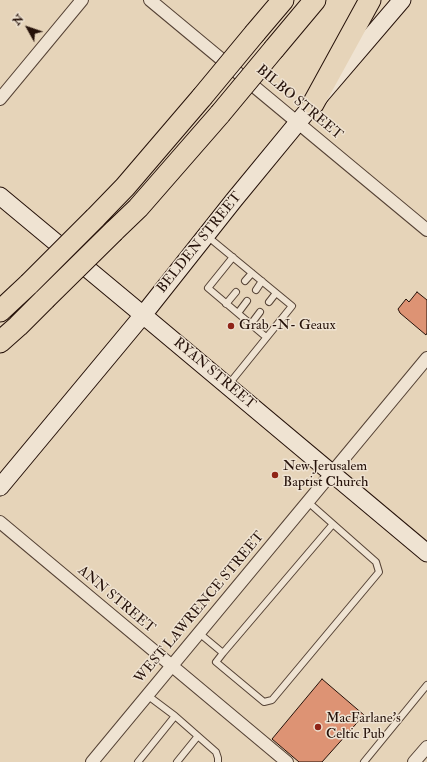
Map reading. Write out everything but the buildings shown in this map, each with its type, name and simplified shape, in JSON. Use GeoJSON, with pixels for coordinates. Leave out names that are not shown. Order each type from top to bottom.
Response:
{"type":"FeatureCollection","features":[{"type":"Feature","properties":{"kind":"highway"},"geometry":{"type":"LineString","coordinates":[[0,311],[30,284],[130,182],[282,0]]}},
{"type":"Feature","properties":{"kind":"highway"},"geometry":{"type":"LineString","coordinates":[[0,342],[138,208],[220,114],[315,0]]}},
{"type":"Feature","properties":{"kind":"highway"},"geometry":{"type":"LineString","coordinates":[[313,104],[370,0]]}},
{"type":"Feature","properties":{"kind":"main road","name":"BELDEN STREET"},"geometry":{"type":"LineString","coordinates":[[0,487],[143,315],[298,122],[402,0]]}},
{"type":"Feature","properties":{"kind":"main road","name":"RYAN STREET"},"geometry":{"type":"LineString","coordinates":[[0,196],[228,385],[427,553]]}},
{"type":"Feature","properties":{"kind":"main road"},"geometry":{"type":"LineString","coordinates":[[0,207],[20,212]]}},
{"type":"Feature","properties":{"kind":"street"},"geometry":{"type":"LineString","coordinates":[[0,99],[82,0]]}},
{"type":"Feature","properties":{"kind":"street","name":"BILBO STREET"},"geometry":{"type":"LineString","coordinates":[[150,0],[427,230]]}},
{"type":"Feature","properties":{"kind":"street","name":"WEST LAWRENCE STREET"},"geometry":{"type":"LineString","coordinates":[[92,762],[427,358]]}},
{"type":"Feature","properties":{"kind":"street","name":"ANN STREET"},"geometry":{"type":"LineString","coordinates":[[0,522],[287,762]]}},
{"type":"Feature","properties":{"kind":"street"},"geometry":{"type":"LineString","coordinates":[[414,762],[427,747]]}},
{"type":"Feature","properties":{"kind":"lane"},"geometry":{"type":"LineString","coordinates":[[206,235],[292,306],[228,385]]}},
{"type":"Feature","properties":{"kind":"lane"},"geometry":{"type":"LineString","coordinates":[[233,257],[208,288],[266,337]]}},
{"type":"Feature","properties":{"kind":"lane"},"geometry":{"type":"LineString","coordinates":[[244,281],[252,273]]}},
{"type":"Feature","properties":{"kind":"lane"},"geometry":{"type":"LineString","coordinates":[[256,290],[262,281]]}},
{"type":"Feature","properties":{"kind":"lane"},"geometry":{"type":"LineString","coordinates":[[226,304],[236,292]]}},
{"type":"Feature","properties":{"kind":"lane"},"geometry":{"type":"LineString","coordinates":[[268,302],[276,293]]}},
{"type":"Feature","properties":{"kind":"lane"},"geometry":{"type":"LineString","coordinates":[[238,313],[247,301]]}},
{"type":"Feature","properties":{"kind":"lane"},"geometry":{"type":"LineString","coordinates":[[251,324],[260,312]]}},
{"type":"Feature","properties":{"kind":"lane"},"geometry":{"type":"LineString","coordinates":[[308,502],[333,524],[376,562],[379,572],[272,700],[264,702],[216,662],[333,524]]}},
{"type":"Feature","properties":{"kind":"lane"},"geometry":{"type":"LineString","coordinates":[[199,633],[224,653]]}},
{"type":"Feature","properties":{"kind":"lane"},"geometry":{"type":"LineString","coordinates":[[364,762],[427,686]]}},
{"type":"Feature","properties":{"kind":"lane"},"geometry":{"type":"LineString","coordinates":[[147,695],[175,716],[216,752],[218,762]]}},
{"type":"Feature","properties":{"kind":"lane"},"geometry":{"type":"LineString","coordinates":[[138,762],[175,716]]}},
{"type":"Feature","properties":{"kind":"lane"},"geometry":{"type":"LineString","coordinates":[[177,762],[198,736]]}},
{"type":"Feature","properties":{"kind":"place","name":"Grab -N- Geaux"},"geometry":{"type":"Point","coordinates":[231,326]}},
{"type":"Feature","properties":{"kind":"place","name":"New Jerusalem Baptist Church"},"geometry":{"type":"Point","coordinates":[275,475]}},
{"type":"Feature","properties":{"kind":"place","name":"MacFarlane's Celtic Pub"},"geometry":{"type":"Point","coordinates":[318,727]}}]}
